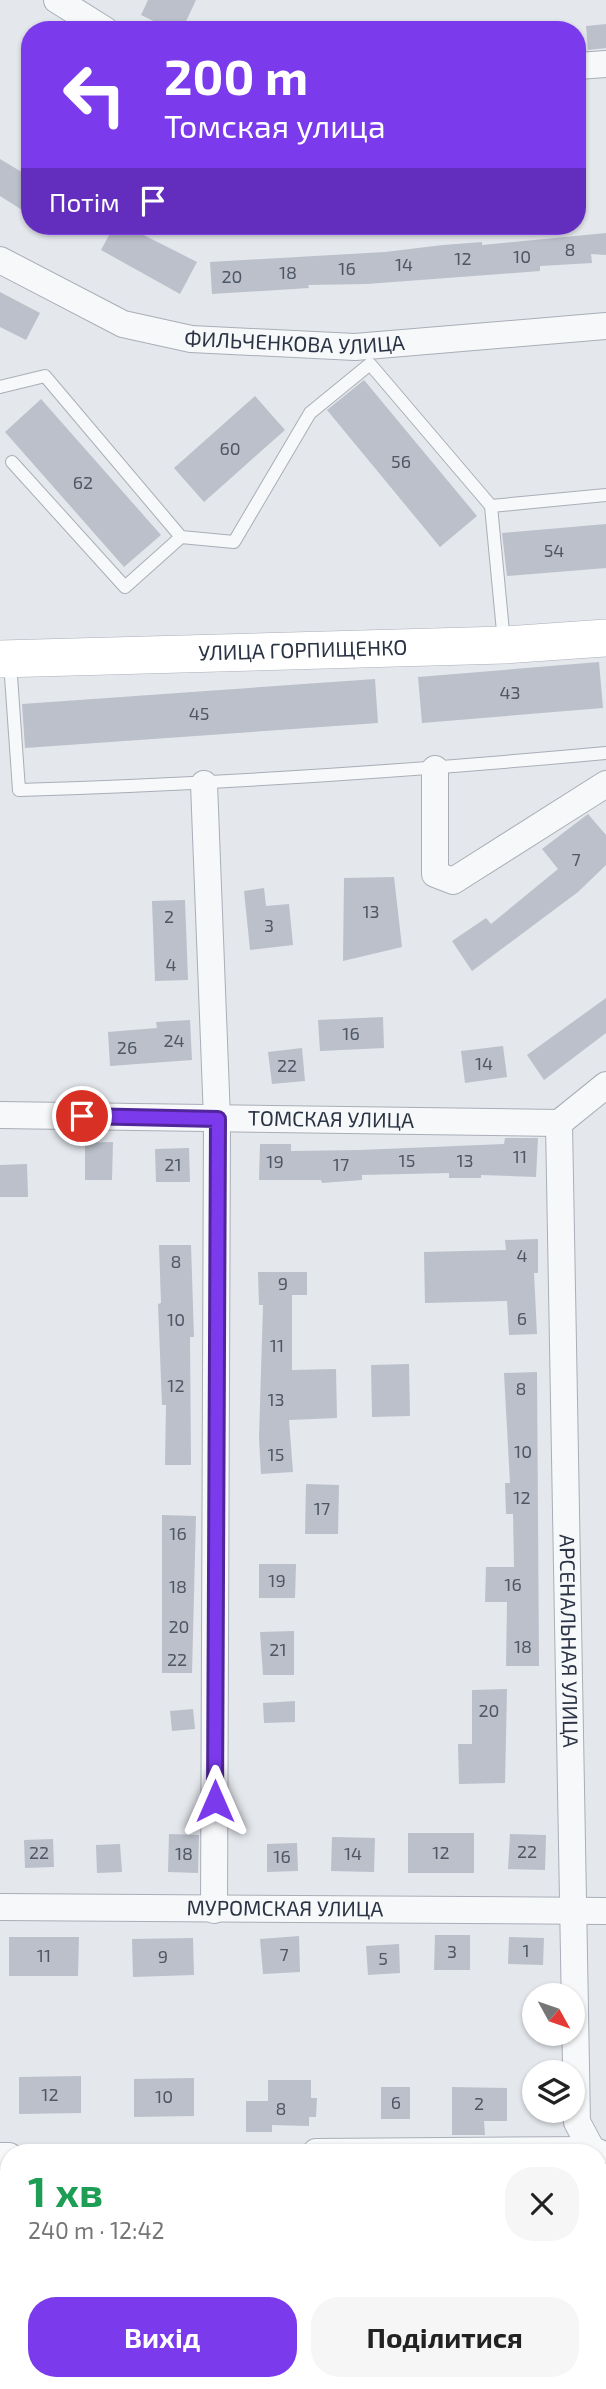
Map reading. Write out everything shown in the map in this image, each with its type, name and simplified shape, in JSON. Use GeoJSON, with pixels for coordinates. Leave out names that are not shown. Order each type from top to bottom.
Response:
{"type":"FeatureCollection","features":[{"type":"Feature","properties":{"kind":"main road","name":"УЛИЦА ГОРПИЩЕНКО"},"geometry":{"type":"LineString","coordinates":[[5,659],[504,645],[606,638]]}},
{"type":"Feature","properties":{"kind":"street"},"geometry":{"type":"LineString","coordinates":[[57,0],[91,21]]}},
{"type":"Feature","properties":{"kind":"street"},"geometry":{"type":"LineString","coordinates":[[586,65],[606,64]]}},
{"type":"Feature","properties":{"kind":"street","name":"ФИЛЬЧЕНКОВА УЛИЦА"},"geometry":{"type":"LineString","coordinates":[[0,260],[123,324],[191,339],[355,347],[606,327]]}},
{"type":"Feature","properties":{"kind":"street"},"geometry":{"type":"LineString","coordinates":[[435,769],[435,874],[453,881],[606,784]]}},
{"type":"Feature","properties":{"kind":"street"},"geometry":{"type":"LineString","coordinates":[[204,784],[210,876],[218,1119],[214,1910]]}},
{"type":"Feature","properties":{"kind":"street"},"geometry":{"type":"LineString","coordinates":[[559,1123],[606,1085]]}},
{"type":"Feature","properties":{"kind":"street","name":"ТОМСКАЯ УЛИЦА"},"geometry":{"type":"LineString","coordinates":[[0,1115],[559,1123]]}},
{"type":"Feature","properties":{"kind":"street","name":"АРСЕНАЛЬНАЯ УЛИЦА"},"geometry":{"type":"LineString","coordinates":[[559,1123],[577,2122],[593,2144]]}},
{"type":"Feature","properties":{"kind":"street","name":"МУРОМСКАЯ УЛИЦА"},"geometry":{"type":"LineString","coordinates":[[0,1908],[606,1912]]}},
{"type":"Feature","properties":{"kind":"lane"},"geometry":{"type":"LineString","coordinates":[[0,387],[45,376],[181,537],[234,541],[310,413],[370,364],[491,506],[504,645]]}},
{"type":"Feature","properties":{"kind":"lane"},"geometry":{"type":"LineString","coordinates":[[12,462],[125,587],[181,537]]}},
{"type":"Feature","properties":{"kind":"lane"},"geometry":{"type":"LineString","coordinates":[[491,506],[606,495]]}},
{"type":"Feature","properties":{"kind":"lane"},"geometry":{"type":"LineString","coordinates":[[5,659],[19,790],[204,784],[435,769],[606,753]]}},
{"type":"Feature","properties":{"kind":"building"},"geometry":{"type":"Polygon","coordinates":[[[148,0],[196,0],[186,21],[153,21],[141,15],[148,0]]]}},
{"type":"Feature","properties":{"kind":"building"},"geometry":{"type":"Polygon","coordinates":[[[606,24],[606,48],[588,50],[586,26],[606,24]]]}},
{"type":"Feature","properties":{"kind":"building"},"geometry":{"type":"Polygon","coordinates":[[[0,159],[21,172],[21,209],[0,196],[0,159]]]}},
{"type":"Feature","properties":{"kind":"building"},"geometry":{"type":"Polygon","coordinates":[[[606,233],[606,255],[591,254],[592,263],[540,266],[540,271],[367,284],[308,285],[309,288],[212,294],[210,262],[385,252],[606,233]]]}},
{"type":"Feature","properties":{"kind":"building"},"geometry":{"type":"Polygon","coordinates":[[[109,235],[144,235],[197,262],[180,294],[101,250],[109,235]]]}},
{"type":"Feature","properties":{"kind":"building"},"geometry":{"type":"Polygon","coordinates":[[[0,292],[40,313],[26,340],[0,327],[0,292]]]}},
{"type":"Feature","properties":{"kind":"building"},"geometry":{"type":"Polygon","coordinates":[[[364,380],[477,516],[440,547],[327,410],[364,380]]]}},
{"type":"Feature","properties":{"kind":"building"},"geometry":{"type":"Polygon","coordinates":[[[255,396],[285,430],[204,502],[174,468],[255,396]]]}},
{"type":"Feature","properties":{"kind":"building"},"geometry":{"type":"Polygon","coordinates":[[[41,399],[161,535],[124,567],[5,432],[41,399]]]}},
{"type":"Feature","properties":{"kind":"building"},"geometry":{"type":"Polygon","coordinates":[[[606,524],[606,568],[507,576],[502,533],[606,524]]]}},
{"type":"Feature","properties":{"kind":"building"},"geometry":{"type":"Polygon","coordinates":[[[599,662],[603,708],[422,723],[418,677],[599,662]]]}},
{"type":"Feature","properties":{"kind":"building"},"geometry":{"type":"Polygon","coordinates":[[[375,679],[378,723],[25,748],[22,704],[375,679]]]}},
{"type":"Feature","properties":{"kind":"building"},"geometry":{"type":"Polygon","coordinates":[[[588,814],[606,835],[606,865],[578,892],[472,971],[452,941],[486,918],[491,924],[558,869],[542,849],[588,814]]]}},
{"type":"Feature","properties":{"kind":"building"},"geometry":{"type":"Polygon","coordinates":[[[394,877],[402,947],[343,961],[344,878],[394,877]]]}},
{"type":"Feature","properties":{"kind":"building"},"geometry":{"type":"Polygon","coordinates":[[[264,888],[266,906],[289,904],[293,945],[250,950],[244,891],[264,888]]]}},
{"type":"Feature","properties":{"kind":"building"},"geometry":{"type":"Polygon","coordinates":[[[185,900],[188,980],[155,981],[152,901],[185,900]]]}},
{"type":"Feature","properties":{"kind":"building"},"geometry":{"type":"Polygon","coordinates":[[[606,998],[606,1033],[544,1080],[527,1055],[606,998]]]}},
{"type":"Feature","properties":{"kind":"building"},"geometry":{"type":"Polygon","coordinates":[[[383,1017],[384,1048],[320,1051],[318,1020],[383,1017]]]}},
{"type":"Feature","properties":{"kind":"building"},"geometry":{"type":"Polygon","coordinates":[[[190,1020],[192,1060],[110,1066],[108,1032],[157,1028],[156,1022],[190,1020]]]}},
{"type":"Feature","properties":{"kind":"building"},"geometry":{"type":"Polygon","coordinates":[[[503,1046],[507,1077],[465,1083],[461,1051],[503,1046]]]}},
{"type":"Feature","properties":{"kind":"building"},"geometry":{"type":"Polygon","coordinates":[[[302,1048],[305,1081],[272,1084],[268,1052],[302,1048]]]}},
{"type":"Feature","properties":{"kind":"building"},"geometry":{"type":"Polygon","coordinates":[[[505,1138],[538,1138],[536,1177],[481,1175],[481,1178],[449,1178],[449,1173],[362,1175],[362,1180],[322,1183],[321,1180],[259,1180],[260,1144],[291,1144],[291,1151],[360,1150],[504,1144],[505,1138]]]}},
{"type":"Feature","properties":{"kind":"building"},"geometry":{"type":"Polygon","coordinates":[[[113,1142],[112,1180],[85,1180],[85,1143],[113,1142]]]}},
{"type":"Feature","properties":{"kind":"building"},"geometry":{"type":"Polygon","coordinates":[[[189,1148],[190,1182],[156,1182],[155,1149],[189,1148]]]}},
{"type":"Feature","properties":{"kind":"building"},"geometry":{"type":"Polygon","coordinates":[[[27,1164],[28,1197],[0,1197],[0,1165],[27,1164]]]}},
{"type":"Feature","properties":{"kind":"building"},"geometry":{"type":"Polygon","coordinates":[[[538,1239],[538,1273],[534,1273],[537,1334],[509,1335],[507,1301],[425,1303],[424,1252],[506,1250],[505,1240],[538,1239]]]}},
{"type":"Feature","properties":{"kind":"building"},"geometry":{"type":"Polygon","coordinates":[[[159,1245],[191,1245],[194,1337],[190,1337],[191,1465],[165,1465],[166,1405],[162,1405],[158,1304],[161,1303],[159,1245]]]}},
{"type":"Feature","properties":{"kind":"building"},"geometry":{"type":"Polygon","coordinates":[[[258,1272],[307,1272],[307,1295],[292,1295],[292,1370],[336,1369],[337,1418],[289,1420],[293,1472],[261,1474],[259,1438],[263,1305],[259,1305],[258,1272]]]}},
{"type":"Feature","properties":{"kind":"building"},"geometry":{"type":"Polygon","coordinates":[[[409,1364],[410,1416],[372,1417],[371,1365],[409,1364]]]}},
{"type":"Feature","properties":{"kind":"building"},"geometry":{"type":"Polygon","coordinates":[[[537,1372],[539,1666],[506,1666],[507,1602],[485,1602],[486,1567],[514,1567],[513,1514],[506,1514],[505,1483],[510,1483],[504,1373],[537,1372]]]}},
{"type":"Feature","properties":{"kind":"building"},"geometry":{"type":"Polygon","coordinates":[[[306,1484],[339,1485],[338,1534],[305,1534],[306,1484]]]}},
{"type":"Feature","properties":{"kind":"building"},"geometry":{"type":"Polygon","coordinates":[[[162,1515],[196,1516],[192,1673],[162,1673],[162,1515]]]}},
{"type":"Feature","properties":{"kind":"building"},"geometry":{"type":"Polygon","coordinates":[[[259,1564],[296,1564],[295,1598],[259,1598],[259,1564]]]}},
{"type":"Feature","properties":{"kind":"building"},"geometry":{"type":"Polygon","coordinates":[[[294,1631],[294,1675],[263,1675],[260,1632],[294,1631]]]}},
{"type":"Feature","properties":{"kind":"building"},"geometry":{"type":"Polygon","coordinates":[[[507,1689],[505,1783],[459,1784],[458,1744],[472,1744],[472,1690],[507,1689]]]}},
{"type":"Feature","properties":{"kind":"building"},"geometry":{"type":"Polygon","coordinates":[[[295,1701],[295,1722],[264,1723],[263,1703],[295,1701]]]}},
{"type":"Feature","properties":{"kind":"building"},"geometry":{"type":"Polygon","coordinates":[[[193,1709],[195,1729],[172,1731],[170,1711],[193,1709]]]}},
{"type":"Feature","properties":{"kind":"building"},"geometry":{"type":"Polygon","coordinates":[[[408,1833],[474,1833],[474,1873],[408,1873],[408,1833]]]}},
{"type":"Feature","properties":{"kind":"building"},"geometry":{"type":"Polygon","coordinates":[[[169,1834],[199,1835],[198,1873],[168,1872],[169,1834]]]}},
{"type":"Feature","properties":{"kind":"building"},"geometry":{"type":"Polygon","coordinates":[[[510,1834],[546,1835],[545,1870],[508,1869],[510,1834]]]}},
{"type":"Feature","properties":{"kind":"building"},"geometry":{"type":"Polygon","coordinates":[[[332,1837],[375,1838],[374,1872],[331,1871],[332,1837]]]}},
{"type":"Feature","properties":{"kind":"building"},"geometry":{"type":"Polygon","coordinates":[[[53,1839],[54,1867],[25,1868],[24,1840],[53,1839]]]}},
{"type":"Feature","properties":{"kind":"building"},"geometry":{"type":"Polygon","coordinates":[[[297,1843],[298,1871],[267,1872],[267,1844],[297,1843]]]}},
{"type":"Feature","properties":{"kind":"building"},"geometry":{"type":"Polygon","coordinates":[[[120,1844],[122,1872],[97,1873],[96,1845],[120,1844]]]}},
{"type":"Feature","properties":{"kind":"building"},"geometry":{"type":"Polygon","coordinates":[[[435,1935],[470,1935],[470,1970],[434,1970],[435,1935]]]}},
{"type":"Feature","properties":{"kind":"building"},"geometry":{"type":"Polygon","coordinates":[[[299,1936],[300,1972],[263,1974],[260,1939],[299,1936]]]}},
{"type":"Feature","properties":{"kind":"building"},"geometry":{"type":"Polygon","coordinates":[[[9,1937],[79,1937],[78,1976],[9,1976],[9,1937]]]}},
{"type":"Feature","properties":{"kind":"building"},"geometry":{"type":"Polygon","coordinates":[[[509,1937],[544,1938],[543,1965],[508,1964],[509,1937]]]}},
{"type":"Feature","properties":{"kind":"building"},"geometry":{"type":"Polygon","coordinates":[[[193,1938],[194,1975],[133,1977],[132,1939],[193,1938]]]}},
{"type":"Feature","properties":{"kind":"building"},"geometry":{"type":"Polygon","coordinates":[[[399,1944],[400,1973],[368,1975],[366,1946],[399,1944]]]}},
{"type":"Feature","properties":{"kind":"building"},"geometry":{"type":"Polygon","coordinates":[[[81,2076],[81,2113],[19,2114],[19,2077],[81,2076]]]}},
{"type":"Feature","properties":{"kind":"building"},"geometry":{"type":"Polygon","coordinates":[[[194,2078],[194,2116],[134,2117],[134,2079],[194,2078]]]}},
{"type":"Feature","properties":{"kind":"building"},"geometry":{"type":"Polygon","coordinates":[[[268,2080],[311,2080],[311,2098],[317,2098],[316,2117],[309,2117],[309,2126],[272,2125],[272,2132],[246,2132],[246,2101],[268,2101],[268,2080]]]}},
{"type":"Feature","properties":{"kind":"building"},"geometry":{"type":"Polygon","coordinates":[[[381,2087],[410,2087],[410,2119],[381,2119],[381,2087]]]}},
{"type":"Feature","properties":{"kind":"building"},"geometry":{"type":"Polygon","coordinates":[[[452,2087],[507,2088],[507,2121],[484,2121],[485,2135],[452,2135],[452,2087]]]}},
{"type":"Feature","properties":{"kind":"route"},"geometry":{"type":"LineString","coordinates":[[82,1116],[218,1119],[215,1801]]}}]}
